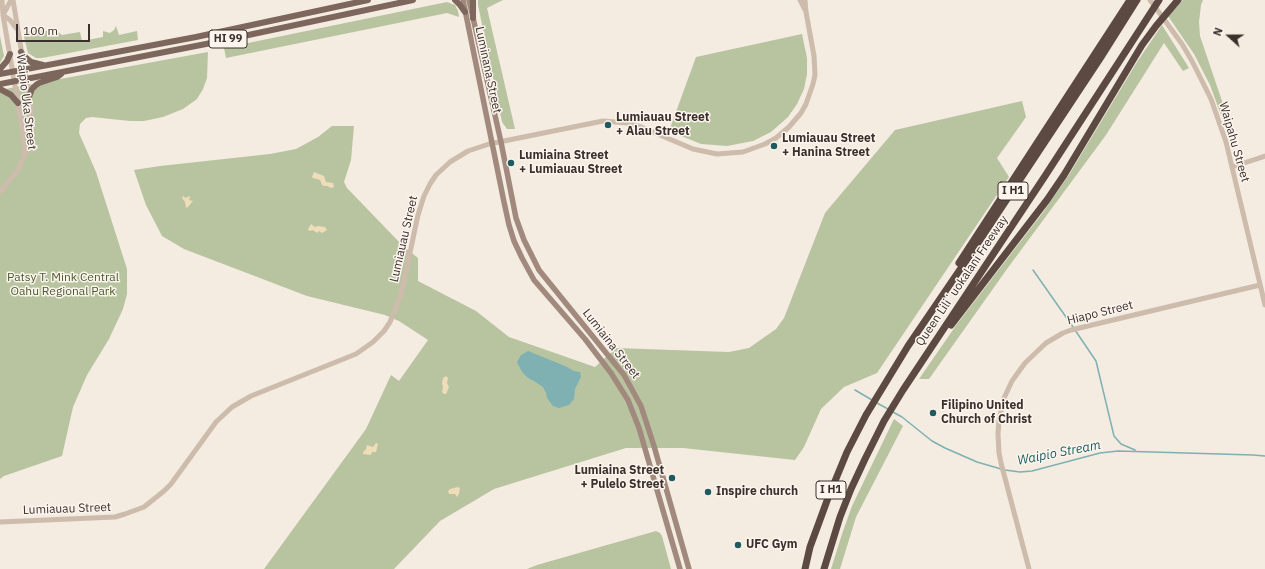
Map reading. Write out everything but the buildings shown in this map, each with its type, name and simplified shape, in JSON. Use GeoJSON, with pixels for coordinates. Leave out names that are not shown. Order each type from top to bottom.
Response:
{"type":"FeatureCollection","features":[{"type":"Feature","properties":{"kind":"highway"},"geometry":{"type":"LineString","coordinates":[[908,346],[979,231],[1130,0]]}},
{"type":"Feature","properties":{"kind":"highway","name":"Queen Liliʻuokalani Freeway"},"geometry":{"type":"LineString","coordinates":[[805,569],[810,547],[828,498],[847,452],[866,415],[908,346],[993,221],[1137,0]]}},
{"type":"Feature","properties":{"kind":"highway","name":"Queen Liliʻuokalani Freeway"},"geometry":{"type":"LineString","coordinates":[[824,569],[840,517],[851,489],[884,421],[1045,176],[1158,0]]}},
{"type":"Feature","properties":{"kind":"highway"},"geometry":{"type":"LineString","coordinates":[[919,366],[1047,200],[1064,175],[1142,45],[1178,0]]}},
{"type":"Feature","properties":{"kind":"main road","name":"HI 99"},"geometry":{"type":"LineString","coordinates":[[0,74],[49,66],[196,37],[368,0]]}},
{"type":"Feature","properties":{"kind":"main road","name":"HI 99"},"geometry":{"type":"LineString","coordinates":[[0,84],[206,44],[413,0]]}},
{"type":"Feature","properties":{"kind":"main road"},"geometry":{"type":"LineString","coordinates":[[455,0],[465,12]]}},
{"type":"Feature","properties":{"kind":"main road","name":"Luminana Street"},"geometry":{"type":"LineString","coordinates":[[463,0],[492,144]]}},
{"type":"Feature","properties":{"kind":"main road","name":"Luminana Street"},"geometry":{"type":"LineString","coordinates":[[469,0],[501,142]]}},
{"type":"Feature","properties":{"kind":"main road"},"geometry":{"type":"LineString","coordinates":[[473,0],[473,18]]}},
{"type":"Feature","properties":{"kind":"main road"},"geometry":{"type":"LineString","coordinates":[[21,52],[31,62],[49,66]]}},
{"type":"Feature","properties":{"kind":"main road"},"geometry":{"type":"LineString","coordinates":[[0,69],[10,54]]}},
{"type":"Feature","properties":{"kind":"main road"},"geometry":{"type":"LineString","coordinates":[[29,97],[32,89],[39,83],[57,77],[66,72]]}},
{"type":"Feature","properties":{"kind":"main road"},"geometry":{"type":"LineString","coordinates":[[0,89],[8,93],[18,103]]}},
{"type":"Feature","properties":{"kind":"main road","name":"Lumiaina Street"},"geometry":{"type":"LineString","coordinates":[[501,142],[516,218],[524,240],[534,260],[556,292],[624,375],[641,406],[689,569]]}},
{"type":"Feature","properties":{"kind":"main road","name":"Lumiaina Street"},"geometry":{"type":"LineString","coordinates":[[492,144],[509,225],[514,241],[524,262],[534,280],[589,345],[628,400],[639,428],[680,569]]}},
{"type":"Feature","properties":{"kind":"street","name":"Waipio Uka Street"},"geometry":{"type":"LineString","coordinates":[[2,0],[2,16],[15,81],[23,133],[23,158]]}},
{"type":"Feature","properties":{"kind":"street","name":"Waipio Uka Street"},"geometry":{"type":"LineString","coordinates":[[0,192],[18,170],[31,141],[32,133],[32,122],[25,70],[12,0]]}},
{"type":"Feature","properties":{"kind":"street"},"geometry":{"type":"LineString","coordinates":[[12,0],[2,16],[10,20],[17,29]]}},
{"type":"Feature","properties":{"kind":"street","name":"Lumiauau Street"},"geometry":{"type":"LineString","coordinates":[[800,0],[806,12]]}},
{"type":"Feature","properties":{"kind":"street","name":"Lumiauau Street"},"geometry":{"type":"LineString","coordinates":[[0,522],[115,517],[144,506],[171,484],[216,422],[232,407],[252,396],[356,354],[373,342],[384,331],[390,322],[401,295],[418,215],[424,196],[430,184],[443,167],[454,158],[476,148],[492,144],[603,121],[628,123],[641,126],[693,149],[717,154],[742,152],[765,144],[776,138],[789,128],[801,113],[810,94],[815,75],[815,65],[805,0]]}},
{"type":"Feature","properties":{"kind":"street","name":"Waipahu Street"},"geometry":{"type":"LineString","coordinates":[[1150,0],[1192,61],[1211,99],[1226,142],[1265,305]]}},
{"type":"Feature","properties":{"kind":"street"},"geometry":{"type":"LineString","coordinates":[[1232,167],[1265,156]]}},
{"type":"Feature","properties":{"kind":"street","name":"Hiapo Street"},"geometry":{"type":"LineString","coordinates":[[1029,569],[1001,463],[998,443],[999,420],[1004,398],[1012,381],[1025,362],[1046,343],[1071,330],[1260,285]]}},
{"type":"Feature","properties":{"kind":"green space"},"geometry":{"type":"Polygon","coordinates":[[[478,0],[503,0],[487,8],[515,129],[507,129],[502,122],[478,0]]]}},
{"type":"Feature","properties":{"kind":"green space"},"geometry":{"type":"Polygon","coordinates":[[[1183,0],[1203,0],[1199,22],[1200,36],[1223,104],[1224,112],[1221,115],[1210,85],[1194,54],[1168,16],[1183,0]]]}},
{"type":"Feature","properties":{"kind":"green space"},"geometry":{"type":"Polygon","coordinates":[[[447,2],[455,5],[459,17],[447,13],[226,58],[224,48],[447,2]]]}},
{"type":"Feature","properties":{"kind":"green space"},"geometry":{"type":"Polygon","coordinates":[[[1162,25],[1189,68],[1183,71],[1164,43],[1106,135],[1007,269],[929,379],[919,379],[957,324],[1044,211],[1070,173],[1137,62],[1162,25]]]}},
{"type":"Feature","properties":{"kind":"green space"},"geometry":{"type":"Polygon","coordinates":[[[116,26],[119,35],[137,31],[138,40],[42,58],[36,58],[28,53],[23,33],[41,28],[46,31],[54,29],[62,35],[80,32],[82,41],[103,37],[103,31],[110,33],[116,26]]]}},
{"type":"Feature","properties":{"kind":"green space"},"geometry":{"type":"Polygon","coordinates":[[[802,34],[807,58],[807,74],[804,89],[797,104],[788,117],[771,132],[753,141],[727,146],[701,144],[669,131],[696,57],[802,34]]]}},
{"type":"Feature","properties":{"kind":"green space"},"geometry":{"type":"Polygon","coordinates":[[[0,36],[4,56],[0,63],[0,36]]]}},
{"type":"Feature","properties":{"kind":"green space","name":"Patsy T. Mink Central Oahu Regional Park"},"geometry":{"type":"Polygon","coordinates":[[[208,52],[207,78],[203,89],[197,99],[183,109],[163,117],[144,121],[92,117],[86,118],[80,124],[79,133],[96,172],[127,269],[127,294],[123,309],[109,339],[87,375],[73,407],[62,456],[4,476],[0,479],[0,90],[208,52]]]}},
{"type":"Feature","properties":{"kind":"green space"},"geometry":{"type":"Polygon","coordinates":[[[1022,101],[1026,117],[997,158],[1009,177],[877,373],[844,387],[821,409],[804,447],[795,460],[683,448],[626,448],[494,489],[440,521],[394,569],[264,569],[366,429],[391,375],[399,381],[428,340],[399,321],[385,315],[307,296],[184,249],[162,236],[146,205],[134,170],[270,154],[296,149],[318,137],[332,126],[354,126],[351,160],[344,182],[347,188],[403,246],[418,258],[418,281],[476,311],[509,337],[595,367],[616,348],[729,352],[749,348],[776,329],[784,318],[825,213],[895,130],[1022,101]]]}},
{"type":"Feature","properties":{"kind":"green space"},"geometry":{"type":"Polygon","coordinates":[[[894,419],[903,426],[856,517],[840,569],[831,569],[852,506],[894,419]]]}},
{"type":"Feature","properties":{"kind":"green space"},"geometry":{"type":"Polygon","coordinates":[[[656,531],[662,536],[671,569],[527,569],[537,565],[656,531]]]}},
{"type":"Feature","properties":{"kind":"sand"},"geometry":{"type":"Polygon","coordinates":[[[314,172],[324,176],[326,182],[333,183],[334,187],[331,188],[322,185],[320,180],[312,177],[314,172]]]}},
{"type":"Feature","properties":{"kind":"sand"},"geometry":{"type":"Polygon","coordinates":[[[183,196],[186,198],[189,196],[189,200],[193,201],[186,208],[185,202],[182,198],[183,196]]]}},
{"type":"Feature","properties":{"kind":"sand"},"geometry":{"type":"Polygon","coordinates":[[[311,224],[315,227],[325,227],[327,230],[322,233],[319,231],[317,233],[313,230],[309,231],[308,229],[311,224]]]}},
{"type":"Feature","properties":{"kind":"sand"},"geometry":{"type":"Polygon","coordinates":[[[446,376],[448,378],[447,383],[449,387],[446,394],[444,394],[442,392],[442,383],[443,378],[446,376]]]}},
{"type":"Feature","properties":{"kind":"sand"},"geometry":{"type":"Polygon","coordinates":[[[376,443],[378,444],[376,452],[372,452],[371,455],[363,454],[367,445],[373,447],[376,443]]]}},
{"type":"Feature","properties":{"kind":"sand"},"geometry":{"type":"Polygon","coordinates":[[[460,488],[457,497],[455,494],[449,494],[448,491],[450,489],[460,488]]]}},
{"type":"Feature","properties":{"kind":"water"},"geometry":{"type":"Polygon","coordinates":[[[528,351],[574,371],[580,372],[581,377],[575,389],[574,399],[569,405],[559,408],[553,406],[547,398],[543,387],[528,378],[522,372],[517,362],[521,355],[528,351]]]}},
{"type":"Feature","properties":{"kind":"waterway"},"geometry":{"type":"LineString","coordinates":[[1033,270],[1073,327]]}},
{"type":"Feature","properties":{"kind":"waterway"},"geometry":{"type":"LineString","coordinates":[[1075,330],[1096,361],[1114,436],[1121,444],[1135,450]]}},
{"type":"Feature","properties":{"kind":"waterway","name":"Waipio Stream"},"geometry":{"type":"LineString","coordinates":[[855,390],[872,400]]}},
{"type":"Feature","properties":{"kind":"waterway","name":"Waipio Stream"},"geometry":{"type":"LineString","coordinates":[[877,403],[888,409]]}},
{"type":"Feature","properties":{"kind":"waterway","name":"Waipio Stream"},"geometry":{"type":"LineString","coordinates":[[893,412],[902,417],[932,441],[945,448],[977,462],[1001,469]]}},
{"type":"Feature","properties":{"kind":"waterway","name":"Waipio Stream"},"geometry":{"type":"LineString","coordinates":[[1005,470],[1020,472],[1032,471],[1100,453],[1118,451],[1265,456]]}},
{"type":"Feature","properties":{"kind":"place","name":"Lumiauau Street + Alau Street"},"geometry":{"type":"Point","coordinates":[608,125]}},
{"type":"Feature","properties":{"kind":"place","name":"Lumiauau Street + Hanina Street"},"geometry":{"type":"Point","coordinates":[774,146]}},
{"type":"Feature","properties":{"kind":"place","name":"Lumiaina Street + Lumiauau Street"},"geometry":{"type":"Point","coordinates":[511,163]}},
{"type":"Feature","properties":{"kind":"place","name":"Filipino United Church of Christ"},"geometry":{"type":"Point","coordinates":[933,413]}},
{"type":"Feature","properties":{"kind":"place","name":"Lumiaina Street + Pulelo Street"},"geometry":{"type":"Point","coordinates":[672,478]}},
{"type":"Feature","properties":{"kind":"place","name":"Inspire church"},"geometry":{"type":"Point","coordinates":[708,492]}},
{"type":"Feature","properties":{"kind":"place","name":"UFC Gym"},"geometry":{"type":"Point","coordinates":[738,545]}}]}
